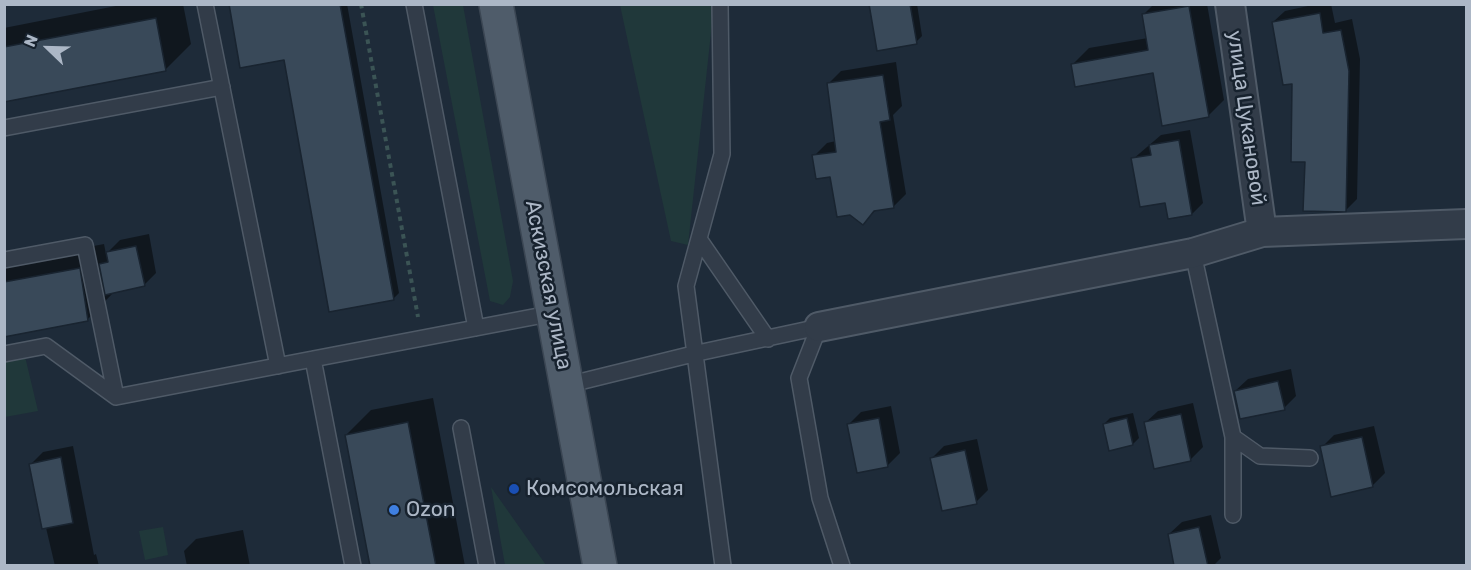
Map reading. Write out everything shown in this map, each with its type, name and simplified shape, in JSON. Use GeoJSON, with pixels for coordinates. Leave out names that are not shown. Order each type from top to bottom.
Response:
{"type":"FeatureCollection","features":[{"type":"Feature","properties":{"kind":"main road","name":"Аскизская улица"},"geometry":{"type":"LineString","coordinates":[[496,4],[600,566]]}},
{"type":"Feature","properties":{"kind":"street","name":"улица Цукановой"},"geometry":{"type":"LineString","coordinates":[[1230,4],[1262,232]]}},
{"type":"Feature","properties":{"kind":"street"},"geometry":{"type":"LineString","coordinates":[[819,327],[1193,253],[1262,232],[1467,224]]}},
{"type":"Feature","properties":{"kind":"lane"},"geometry":{"type":"LineString","coordinates":[[205,4],[278,366]]}},
{"type":"Feature","properties":{"kind":"lane"},"geometry":{"type":"LineString","coordinates":[[414,4],[476,328]]}},
{"type":"Feature","properties":{"kind":"lane"},"geometry":{"type":"LineString","coordinates":[[720,4],[722,154],[686,286],[693,354],[723,566]]}},
{"type":"Feature","properties":{"kind":"lane"},"geometry":{"type":"LineString","coordinates":[[4,128],[222,87]]}},
{"type":"Feature","properties":{"kind":"lane"},"geometry":{"type":"LineString","coordinates":[[699,239],[768,339]]}},
{"type":"Feature","properties":{"kind":"lane"},"geometry":{"type":"LineString","coordinates":[[4,260],[85,245],[116,397]]}},
{"type":"Feature","properties":{"kind":"lane"},"geometry":{"type":"LineString","coordinates":[[1193,253],[1233,436],[1233,515]]}},
{"type":"Feature","properties":{"kind":"lane"},"geometry":{"type":"LineString","coordinates":[[4,354],[46,346],[116,397],[554,313]]}},
{"type":"Feature","properties":{"kind":"lane"},"geometry":{"type":"LineString","coordinates":[[567,385],[693,354],[819,327]]}},
{"type":"Feature","properties":{"kind":"lane"},"geometry":{"type":"LineString","coordinates":[[819,327],[799,378],[820,498],[842,566]]}},
{"type":"Feature","properties":{"kind":"lane"},"geometry":{"type":"LineString","coordinates":[[313,359],[353,566]]}},
{"type":"Feature","properties":{"kind":"lane"},"geometry":{"type":"LineString","coordinates":[[461,428],[486,566]]}},
{"type":"Feature","properties":{"kind":"lane"},"geometry":{"type":"LineString","coordinates":[[1233,436],[1260,456],[1310,458]]}},
{"type":"Feature","properties":{"kind":"path"},"geometry":{"type":"LineString","coordinates":[[361,4],[423,339]]}},
{"type":"Feature","properties":{"kind":"green space"},"geometry":{"type":"Polygon","coordinates":[[[433,5],[463,5],[513,281],[510,297],[503,305],[490,301],[433,5]]]}},
{"type":"Feature","properties":{"kind":"green space"},"geometry":{"type":"Polygon","coordinates":[[[620,5],[714,5],[688,245],[671,241],[620,5]]]}},
{"type":"Feature","properties":{"kind":"green space"},"geometry":{"type":"Polygon","coordinates":[[[23,348],[38,411],[5,417],[5,352],[23,348]]]}},
{"type":"Feature","properties":{"kind":"green space"},"geometry":{"type":"Polygon","coordinates":[[[491,487],[546,565],[505,565],[491,487]]]}},
{"type":"Feature","properties":{"kind":"green space"},"geometry":{"type":"Polygon","coordinates":[[[163,527],[168,555],[145,560],[139,531],[163,527]]]}},
{"type":"Feature","properties":{"kind":"building"},"geometry":{"type":"Polygon","coordinates":[[[229,4],[340,4],[394,300],[329,312],[284,60],[240,68],[229,4]]]}},
{"type":"Feature","properties":{"kind":"building"},"geometry":{"type":"Polygon","coordinates":[[[869,4],[910,4],[917,44],[877,51],[869,4]]]}},
{"type":"Feature","properties":{"kind":"building"},"geometry":{"type":"Polygon","coordinates":[[[1189,6],[1209,117],[1162,126],[1153,73],[1075,87],[1071,64],[1148,50],[1142,14],[1189,6]]]}},
{"type":"Feature","properties":{"kind":"building"},"geometry":{"type":"Polygon","coordinates":[[[1320,13],[1323,33],[1341,30],[1349,71],[1346,212],[1303,211],[1305,162],[1291,162],[1292,84],[1283,85],[1272,22],[1320,13]]]}},
{"type":"Feature","properties":{"kind":"building"},"geometry":{"type":"Polygon","coordinates":[[[156,18],[166,71],[4,102],[4,47],[156,18]]]}},
{"type":"Feature","properties":{"kind":"building"},"geometry":{"type":"Polygon","coordinates":[[[883,75],[890,120],[880,122],[894,208],[874,211],[863,225],[850,215],[837,217],[830,177],[816,179],[812,155],[836,152],[827,83],[883,75]]]}},
{"type":"Feature","properties":{"kind":"building"},"geometry":{"type":"Polygon","coordinates":[[[1179,140],[1192,215],[1168,219],[1165,203],[1140,207],[1131,158],[1151,155],[1149,145],[1179,140]]]}},
{"type":"Feature","properties":{"kind":"building"},"geometry":{"type":"Polygon","coordinates":[[[136,246],[145,286],[105,295],[99,264],[108,262],[106,252],[136,246]]]}},
{"type":"Feature","properties":{"kind":"building"},"geometry":{"type":"Polygon","coordinates":[[[80,268],[88,321],[4,337],[4,282],[80,268]]]}},
{"type":"Feature","properties":{"kind":"building"},"geometry":{"type":"Polygon","coordinates":[[[1278,381],[1285,410],[1240,419],[1234,391],[1278,381]]]}},
{"type":"Feature","properties":{"kind":"building"},"geometry":{"type":"Polygon","coordinates":[[[1181,414],[1191,461],[1154,469],[1144,422],[1181,414]]]}},
{"type":"Feature","properties":{"kind":"building"},"geometry":{"type":"Polygon","coordinates":[[[879,418],[888,467],[857,473],[847,424],[879,418]]]}},
{"type":"Feature","properties":{"kind":"building"},"geometry":{"type":"Polygon","coordinates":[[[1127,418],[1133,445],[1109,451],[1103,424],[1127,418]]]}},
{"type":"Feature","properties":{"kind":"building"},"geometry":{"type":"Polygon","coordinates":[[[408,422],[436,566],[370,566],[345,435],[408,422]]]}},
{"type":"Feature","properties":{"kind":"building"},"geometry":{"type":"Polygon","coordinates":[[[1362,437],[1373,487],[1331,497],[1320,446],[1362,437]]]}},
{"type":"Feature","properties":{"kind":"building"},"geometry":{"type":"Polygon","coordinates":[[[965,450],[977,504],[942,511],[930,458],[965,450]]]}},
{"type":"Feature","properties":{"kind":"building"},"geometry":{"type":"Polygon","coordinates":[[[61,457],[73,523],[42,529],[29,464],[61,457]]]}},
{"type":"Feature","properties":{"kind":"building"},"geometry":{"type":"Polygon","coordinates":[[[1199,527],[1208,566],[1174,566],[1168,534],[1199,527]]]}},
{"type":"Feature","properties":{"kind":"place","name":"Комсомольская"},"geometry":{"type":"Point","coordinates":[514,489]}},
{"type":"Feature","properties":{"kind":"place","name":"Ozon"},"geometry":{"type":"Point","coordinates":[394,510]}}]}
